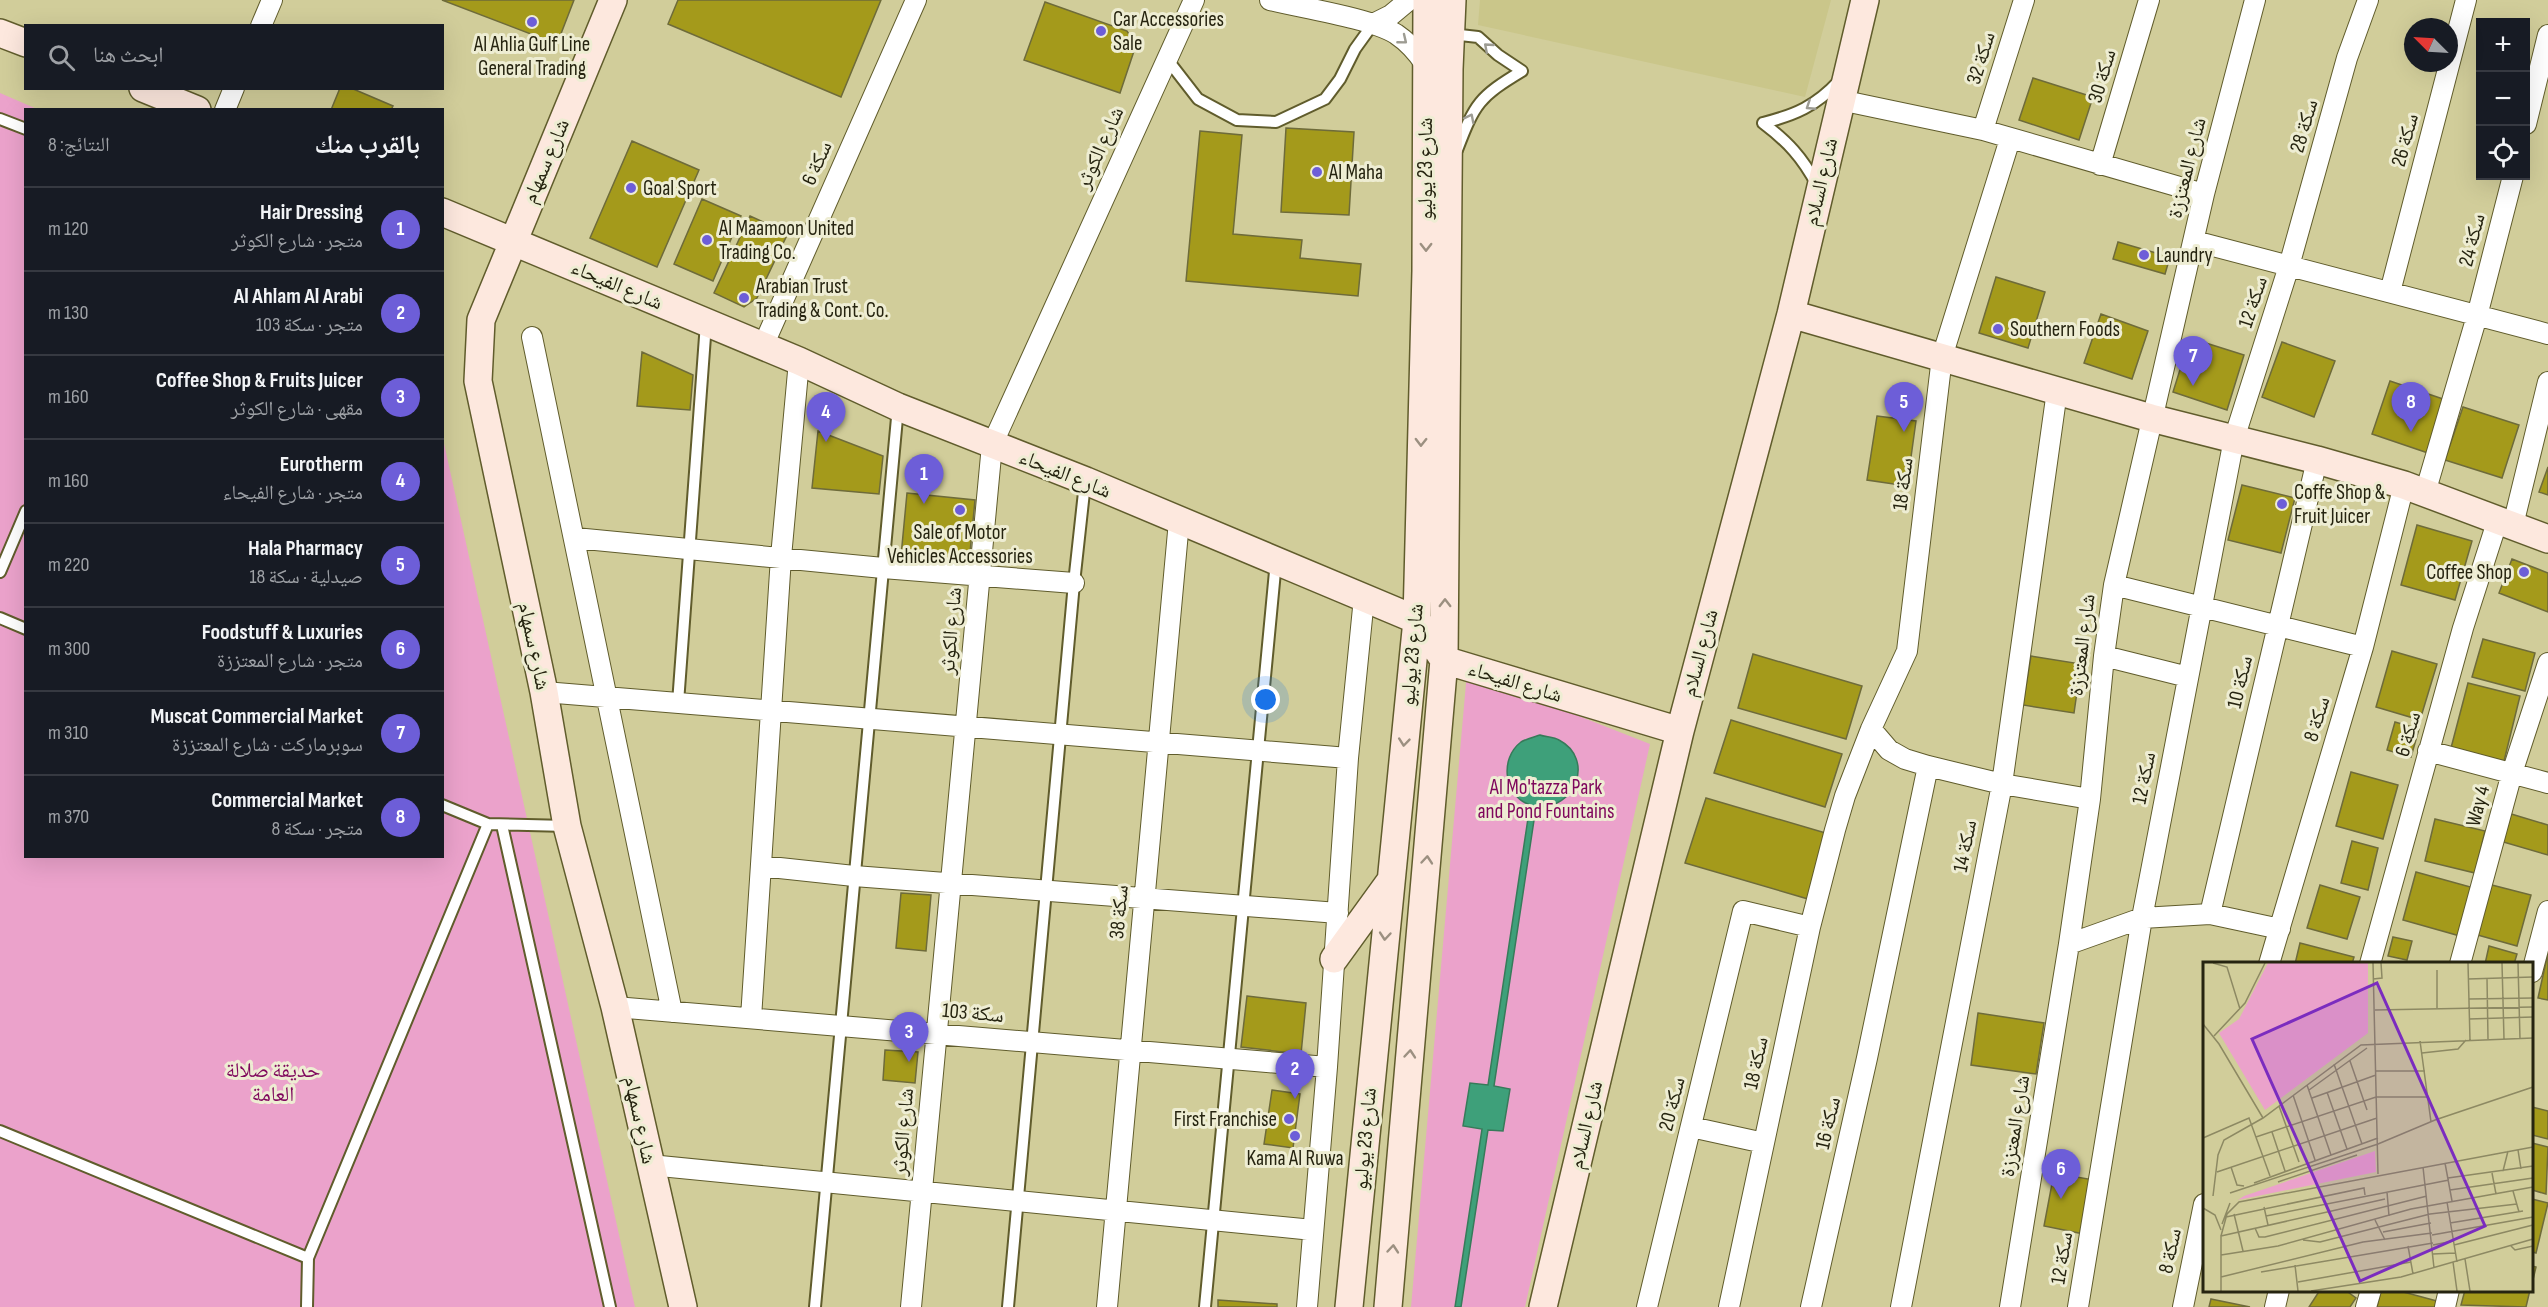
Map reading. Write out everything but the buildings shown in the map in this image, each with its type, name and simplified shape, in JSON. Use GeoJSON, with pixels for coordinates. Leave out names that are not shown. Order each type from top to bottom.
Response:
{"type":"FeatureCollection","features":[{"type":"Feature","properties":{"kind":"street"},"geometry":{"type":"LineString","coordinates":[[262,24],[272,0]]}},
{"type":"Feature","properties":{"kind":"street","name":"شارع سمهام"},"geometry":{"type":"LineString","coordinates":[[613,0],[481,320],[478,381],[544,692],[567,825],[615,1006],[683,1307]]}},
{"type":"Feature","properties":{"kind":"street","name":"سكة 6"},"geometry":{"type":"LineString","coordinates":[[763,346],[916,0]]}},
{"type":"Feature","properties":{"kind":"street","name":"شارع الكوثر"},"geometry":{"type":"LineString","coordinates":[[911,1307],[992,445],[1194,0]]}},
{"type":"Feature","properties":{"kind":"street"},"geometry":{"type":"LineString","coordinates":[[1270,0],[1373,24],[1395,33],[1415,49],[1425,64]]}},
{"type":"Feature","properties":{"kind":"street"},"geometry":{"type":"LineString","coordinates":[[1373,24],[1391,15],[1409,0]]}},
{"type":"Feature","properties":{"kind":"street","name":"شارع 23 يوليو"},"geometry":{"type":"LineString","coordinates":[[1349,1307],[1417,620],[1426,272],[1427,0]]}},
{"type":"Feature","properties":{"kind":"street","name":"شارع 23 يوليو"},"geometry":{"type":"LineString","coordinates":[[1388,1307],[1444,660],[1448,172],[1452,0]]}},
{"type":"Feature","properties":{"kind":"street","name":"شارع السلام"},"geometry":{"type":"LineString","coordinates":[[1543,1307],[1680,731],[1791,314],[1865,0]]}},
{"type":"Feature","properties":{"kind":"street","name":"سكة 32"},"geometry":{"type":"LineString","coordinates":[[1983,130],[2024,0]]}},
{"type":"Feature","properties":{"kind":"street","name":"سكة 30"},"geometry":{"type":"LineString","coordinates":[[2100,165],[2149,0]]}},
{"type":"Feature","properties":{"kind":"street","name":"شارع المعتززة"},"geometry":{"type":"LineString","coordinates":[[2010,1307],[2069,944],[2090,799],[2104,656],[2114,585],[2204,194],[2255,0]]}},
{"type":"Feature","properties":{"kind":"street","name":"سكة 28"},"geometry":{"type":"LineString","coordinates":[[2289,266],[2348,58],[2368,0]]}},
{"type":"Feature","properties":{"kind":"street","name":"سكة 26"},"geometry":{"type":"LineString","coordinates":[[2390,292],[2466,0]]}},
{"type":"Feature","properties":{"kind":"street"},"geometry":{"type":"LineString","coordinates":[[0,33],[24,42]]}},
{"type":"Feature","properties":{"kind":"street"},"geometry":{"type":"LineString","coordinates":[[2530,108],[2548,35]]}},
{"type":"Feature","properties":{"kind":"street"},"geometry":{"type":"LineString","coordinates":[[148,90],[191,108]]}},
{"type":"Feature","properties":{"kind":"street"},"geometry":{"type":"LineString","coordinates":[[226,108],[233,90]]}},
{"type":"Feature","properties":{"kind":"street"},"geometry":{"type":"LineString","coordinates":[[1840,100],[1983,130],[2204,194]]}},
{"type":"Feature","properties":{"kind":"street","name":"سكة 18"},"geometry":{"type":"LineString","coordinates":[[1729,1307],[1810,927],[1835,830],[1845,796],[1871,729],[1907,651],[1942,357],[2010,139]]}},
{"type":"Feature","properties":{"kind":"street","name":"سكة 24"},"geometry":{"type":"LineString","coordinates":[[2414,489],[2477,316],[2512,180]]}},
{"type":"Feature","properties":{"kind":"street","name":"شارع الفيحاء"},"geometry":{"type":"LineString","coordinates":[[444,213],[799,361],[898,407],[1086,482],[1417,620],[1444,660],[1680,731]]}},
{"type":"Feature","properties":{"kind":"street"},"geometry":{"type":"LineString","coordinates":[[2194,241],[2548,334]]}},
{"type":"Feature","properties":{"kind":"street","name":"سكة 12"},"geometry":{"type":"LineString","coordinates":[[2078,1307],[2142,918],[2234,439],[2289,266]]}},
{"type":"Feature","properties":{"kind":"street"},"geometry":{"type":"LineString","coordinates":[[1791,314],[2151,418],[2317,460],[2414,489],[2548,539]]}},
{"type":"Feature","properties":{"kind":"street"},"geometry":{"type":"LineString","coordinates":[[532,337],[672,1012]]}},
{"type":"Feature","properties":{"kind":"street"},"geometry":{"type":"LineString","coordinates":[[751,1018],[781,557],[799,361]]}},
{"type":"Feature","properties":{"kind":"street","name":"سكة 6"},"geometry":{"type":"LineString","coordinates":[[2370,962],[2463,628],[2505,522],[2548,382]]}},
{"type":"Feature","properties":{"kind":"street","name":"سكة 14"},"geometry":{"type":"LineString","coordinates":[[1901,1307],[2002,784],[2057,391]]}},
{"type":"Feature","properties":{"kind":"street","name":"سكة 10"},"geometry":{"type":"LineString","coordinates":[[2210,914],[2317,460]]}},
{"type":"Feature","properties":{"kind":"street","name":"سكة 8"},"geometry":{"type":"LineString","coordinates":[[2269,962],[2363,647],[2414,489]]}},
{"type":"Feature","properties":{"kind":"street","name":"سكة 38"},"geometry":{"type":"LineString","coordinates":[[1107,1307],[1179,521]]}},
{"type":"Feature","properties":{"kind":"street"},"geometry":{"type":"LineString","coordinates":[[575,538],[883,568],[1074,583]]}},
{"type":"Feature","properties":{"kind":"street"},"geometry":{"type":"LineString","coordinates":[[2114,585],[2363,647]]}},
{"type":"Feature","properties":{"kind":"street"},"geometry":{"type":"LineString","coordinates":[[1307,1307],[1327,1067],[1348,758],[1364,598]]}},
{"type":"Feature","properties":{"kind":"street"},"geometry":{"type":"LineString","coordinates":[[2104,656],[2188,677]]}},
{"type":"Feature","properties":{"kind":"street","name":"Way 4"},"geometry":{"type":"LineString","coordinates":[[2460,962],[2512,773],[2548,663]]}},
{"type":"Feature","properties":{"kind":"street"},"geometry":{"type":"LineString","coordinates":[[544,692],[1348,758]]}},
{"type":"Feature","properties":{"kind":"street"},"geometry":{"type":"LineString","coordinates":[[1871,729],[1889,750],[1905,759],[2002,784],[2090,799]]}},
{"type":"Feature","properties":{"kind":"street"},"geometry":{"type":"LineString","coordinates":[[2428,751],[2548,783]]}},
{"type":"Feature","properties":{"kind":"street","name":"سكة 16"},"geometry":{"type":"LineString","coordinates":[[1811,1307],[1867,1058],[1928,766]]}},
{"type":"Feature","properties":{"kind":"street"},"geometry":{"type":"LineString","coordinates":[[761,866],[854,876],[1338,913]]}},
{"type":"Feature","properties":{"kind":"street"},"geometry":{"type":"LineString","coordinates":[[1334,959],[1390,882]]}},
{"type":"Feature","properties":{"kind":"street","name":"سكة 20"},"geometry":{"type":"LineString","coordinates":[[1647,1307],[1743,911],[1810,927]]}},
{"type":"Feature","properties":{"kind":"street"},"geometry":{"type":"LineString","coordinates":[[2533,968],[2548,911]]}},
{"type":"Feature","properties":{"kind":"street"},"geometry":{"type":"LineString","coordinates":[[2069,944],[2142,918],[2210,914],[2280,929]]}},
{"type":"Feature","properties":{"kind":"street","name":"سكة 103"},"geometry":{"type":"LineString","coordinates":[[615,1006],[1327,1067]]}},
{"type":"Feature","properties":{"kind":"street"},"geometry":{"type":"LineString","coordinates":[[1691,1127],[1764,1143]]}},
{"type":"Feature","properties":{"kind":"street"},"geometry":{"type":"LineString","coordinates":[[650,1165],[1313,1230]]}},
{"type":"Feature","properties":{"kind":"street","name":"سكة 8"},"geometry":{"type":"LineString","coordinates":[[2183,1307],[2203,1213]]}},
{"type":"Feature","properties":{"kind":"street"},"geometry":{"type":"LineString","coordinates":[[2275,1307],[2279,1292]]}},
{"type":"Feature","properties":{"kind":"street"},"geometry":{"type":"LineString","coordinates":[[2367,1307],[2371,1292]]}},
{"type":"Feature","properties":{"kind":"street"},"geometry":{"type":"LineString","coordinates":[[2445,1307],[2449,1292]]}},
{"type":"Feature","properties":{"kind":"lane"},"geometry":{"type":"LineString","coordinates":[[1167,58],[1198,99],[1237,120],[1276,122],[1325,99],[1340,79],[1355,49],[1373,24]]}},
{"type":"Feature","properties":{"kind":"lane"},"geometry":{"type":"LineString","coordinates":[[1448,172],[1471,114],[1490,91],[1522,71],[1498,56],[1478,38],[1451,34]]}},
{"type":"Feature","properties":{"kind":"lane"},"geometry":{"type":"LineString","coordinates":[[1820,191],[1807,165],[1788,142],[1763,123],[1795,115],[1827,94],[1847,72]]}},
{"type":"Feature","properties":{"kind":"lane"},"geometry":{"type":"LineString","coordinates":[[0,118],[24,128]]}},
{"type":"Feature","properties":{"kind":"lane"},"geometry":{"type":"LineString","coordinates":[[678,703],[706,322]]}},
{"type":"Feature","properties":{"kind":"lane"},"geometry":{"type":"LineString","coordinates":[[814,1307],[898,407]]}},
{"type":"Feature","properties":{"kind":"lane"},"geometry":{"type":"LineString","coordinates":[[1008,1307],[1034,1042],[1074,583],[1086,482]]}},
{"type":"Feature","properties":{"kind":"lane"},"geometry":{"type":"LineString","coordinates":[[0,572],[24,516]]}},
{"type":"Feature","properties":{"kind":"lane"},"geometry":{"type":"LineString","coordinates":[[1205,1307],[1276,561]]}},
{"type":"Feature","properties":{"kind":"lane"},"geometry":{"type":"LineString","coordinates":[[0,618],[24,628]]}},
{"type":"Feature","properties":{"kind":"lane"},"geometry":{"type":"LineString","coordinates":[[444,806],[488,824],[567,825]]}},
{"type":"Feature","properties":{"kind":"lane"},"geometry":{"type":"LineString","coordinates":[[307,1307],[308,1258],[488,824]]}},
{"type":"Feature","properties":{"kind":"lane"},"geometry":{"type":"LineString","coordinates":[[502,825],[610,1307]]}},
{"type":"Feature","properties":{"kind":"lane"},"geometry":{"type":"LineString","coordinates":[[0,1131],[308,1258]]}},
{"type":"Feature","properties":{"kind":"shaded area"},"geometry":{"type":"Polygon","coordinates":[[[1480,0],[1831,0],[1805,97],[1478,25],[1480,0]]]}},
{"type":"Feature","properties":{"kind":"shaded area"},"geometry":{"type":"Polygon","coordinates":[[[1540,735],[1557,739],[1570,748],[1576,759],[1578,770],[1576,782],[1562,800],[1550,806],[1536,807],[1494,1086],[1510,1089],[1503,1131],[1488,1130],[1461,1307],[1455,1307],[1482,1129],[1463,1126],[1470,1083],[1488,1085],[1530,805],[1521,800],[1510,786],[1507,767],[1514,749],[1521,742],[1540,735]]]}},
{"type":"Feature","properties":{"kind":"green space","name":"حديقة صلالة العامة"},"geometry":{"type":"Polygon","coordinates":[[[0,93],[35,108],[24,108],[24,858],[444,858],[444,444],[635,1307],[0,1307],[0,93]]]}},
{"type":"Feature","properties":{"kind":"green space","name":"Al Mo'tazza Park and Pond Fountains"},"geometry":{"type":"Polygon","coordinates":[[[1467,672],[1650,744],[1525,1307],[1411,1307],[1467,672]]]}},
{"type":"Feature","properties":{"kind":"place","name":"Al Ahlia Gulf Line General Trading"},"geometry":{"type":"Point","coordinates":[532,22]}},
{"type":"Feature","properties":{"kind":"place","name":"Car Accessories Sale"},"geometry":{"type":"Point","coordinates":[1101,31]}},
{"type":"Feature","properties":{"kind":"place","name":"Al Maha"},"geometry":{"type":"Point","coordinates":[1317,172]}},
{"type":"Feature","properties":{"kind":"place","name":"Goal Sport"},"geometry":{"type":"Point","coordinates":[631,188]}},
{"type":"Feature","properties":{"kind":"place","name":"Al Maamoon United Trading Co."},"geometry":{"type":"Point","coordinates":[707,240]}},
{"type":"Feature","properties":{"kind":"place","name":"Laundry"},"geometry":{"type":"Point","coordinates":[2144,255]}},
{"type":"Feature","properties":{"kind":"place","name":"Arabian Trust Trading & Cont. Co."},"geometry":{"type":"Point","coordinates":[744,298]}},
{"type":"Feature","properties":{"kind":"place","name":"Southern Foods"},"geometry":{"type":"Point","coordinates":[1998,329]}},
{"type":"Feature","properties":{"kind":"place","name":"Muscat Commercial Market"},"geometry":{"type":"Point","coordinates":[2193,386]}},
{"type":"Feature","properties":{"kind":"place","name":"Hala Pharmacy"},"geometry":{"type":"Point","coordinates":[1904,432]}},
{"type":"Feature","properties":{"kind":"place","name":"Commercial Market"},"geometry":{"type":"Point","coordinates":[2411,432]}},
{"type":"Feature","properties":{"kind":"place","name":"Eurotherm"},"geometry":{"type":"Point","coordinates":[826,442]}},
{"type":"Feature","properties":{"kind":"place","name":"Hair Dressing"},"geometry":{"type":"Point","coordinates":[924,504]}},
{"type":"Feature","properties":{"kind":"place","name":"Coffe Shop & Fruit Juicer"},"geometry":{"type":"Point","coordinates":[2282,504]}},
{"type":"Feature","properties":{"kind":"place","name":"Sale of Motor Vehicles Accessories"},"geometry":{"type":"Point","coordinates":[960,510]}},
{"type":"Feature","properties":{"kind":"place","name":"Coffee Shop"},"geometry":{"type":"Point","coordinates":[2524,572]}},
{"type":"Feature","properties":{"kind":"place","name":"Coffee Shop & Fruits Juicer"},"geometry":{"type":"Point","coordinates":[909,1062]}},
{"type":"Feature","properties":{"kind":"place","name":"Al Ahlam Al Arabi"},"geometry":{"type":"Point","coordinates":[1295,1099]}},
{"type":"Feature","properties":{"kind":"place","name":"First Franchise"},"geometry":{"type":"Point","coordinates":[1289,1119]}},
{"type":"Feature","properties":{"kind":"place","name":"Kama Al Ruwa"},"geometry":{"type":"Point","coordinates":[1295,1136]}},
{"type":"Feature","properties":{"kind":"place","name":"Foodstuff & Luxuries"},"geometry":{"type":"Point","coordinates":[2061,1199]}}]}
